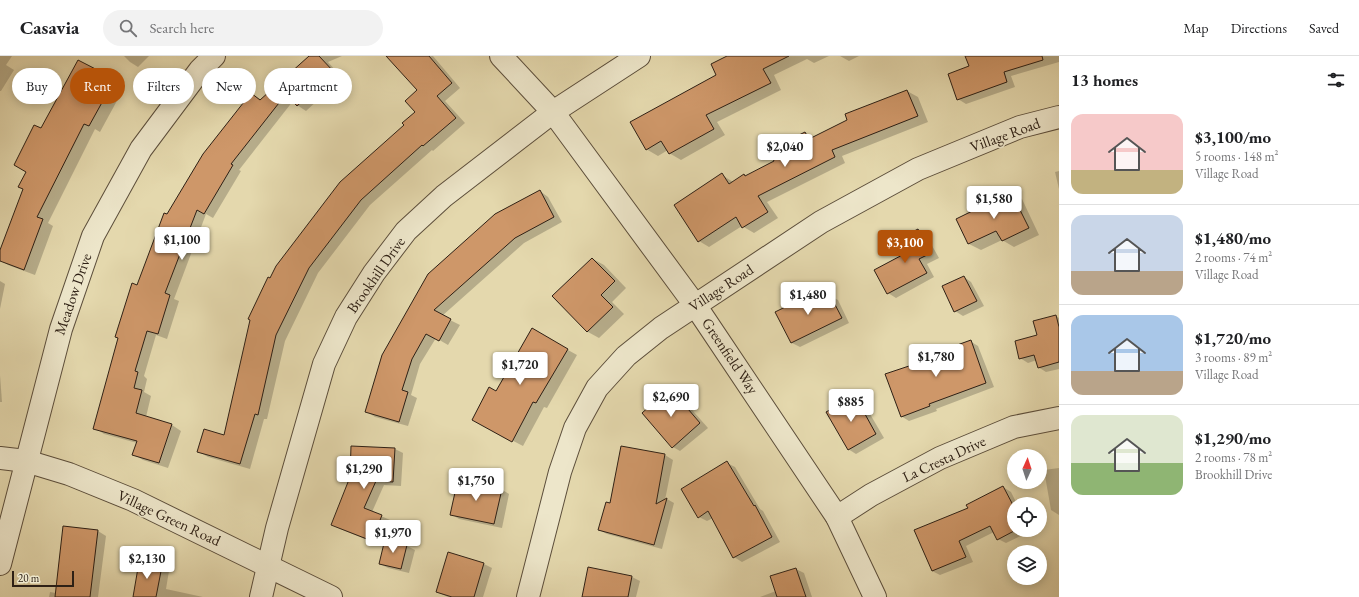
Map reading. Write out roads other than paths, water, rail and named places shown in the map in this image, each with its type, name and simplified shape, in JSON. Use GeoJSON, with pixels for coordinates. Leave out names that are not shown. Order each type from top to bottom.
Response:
{"type":"FeatureCollection","features":[{"type":"Feature","properties":{"kind":"street","name":"Meadow Drive"},"geometry":{"type":"LineString","coordinates":[[0,564],[61,329],[94,236],[141,149],[200,70],[214,56]]}},
{"type":"Feature","properties":{"kind":"street","name":"Greenfield Way"},"geometry":{"type":"LineString","coordinates":[[501,56],[553,112],[695,305],[837,516],[875,597]]}},
{"type":"Feature","properties":{"kind":"street","name":"Brookhill Drive"},"geometry":{"type":"LineString","coordinates":[[261,597],[277,528],[324,364],[346,317],[374,272],[406,232],[444,196],[553,112],[639,56]]}},
{"type":"Feature","properties":{"kind":"street","name":"Village Road"},"geometry":{"type":"LineString","coordinates":[[528,597],[560,472],[575,428],[597,388],[626,356],[661,328],[821,222],[918,169],[1020,127],[1059,117]]}},
{"type":"Feature","properties":{"kind":"street","name":"La Cresta Drive"},"geometry":{"type":"LineString","coordinates":[[837,516],[871,495],[940,458],[1014,427],[1059,418]]}},
{"type":"Feature","properties":{"kind":"street","name":"Village Green Road"},"geometry":{"type":"LineString","coordinates":[[0,458],[26,461],[69,474],[133,500],[331,597]]}}]}
